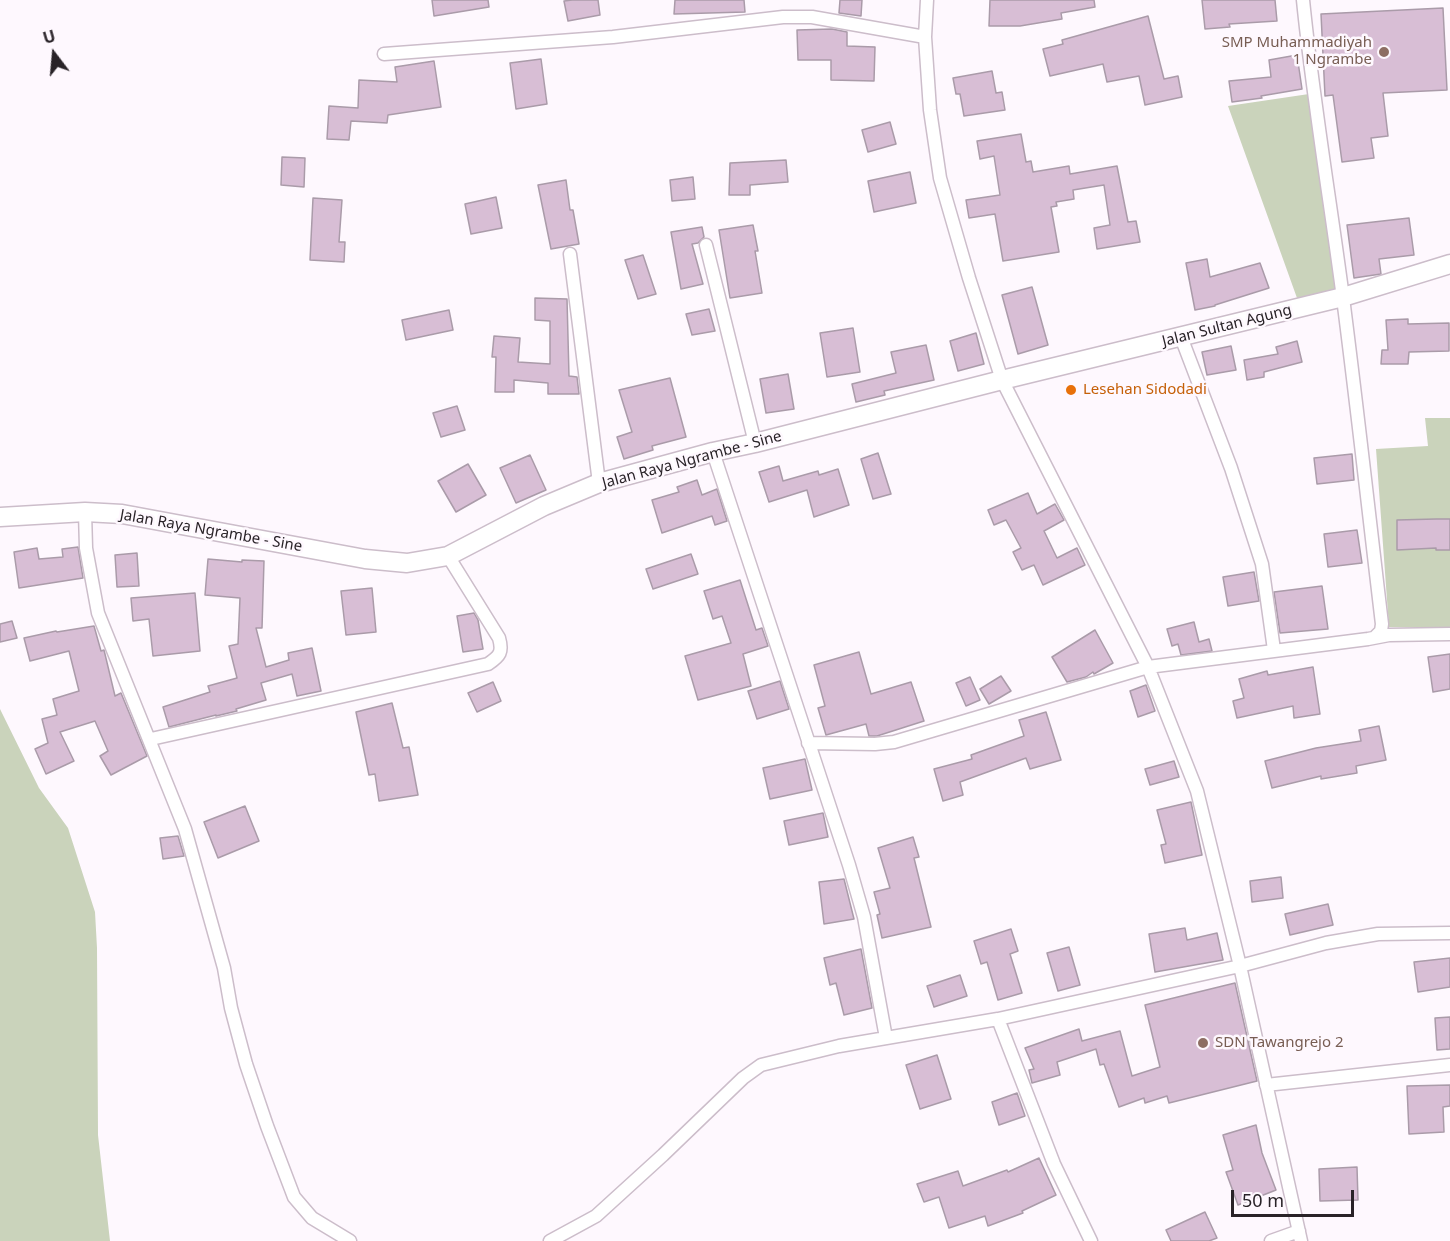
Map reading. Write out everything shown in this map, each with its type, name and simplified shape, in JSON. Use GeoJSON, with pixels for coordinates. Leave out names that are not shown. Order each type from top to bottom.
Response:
{"type":"FeatureCollection","features":[{"type":"Feature","properties":{"kind":"main road","name":"Jalan Sultan Agung"},"geometry":{"type":"LineString","coordinates":[[1002,380],[1343,297],[1450,264]]}},
{"type":"Feature","properties":{"kind":"main road","name":"Jalan Raya Ngrambe - Sine"},"geometry":{"type":"LineString","coordinates":[[0,517],[85,512],[122,514],[365,559],[407,563],[447,556],[544,506],[599,483],[713,452],[1002,380]]}},
{"type":"Feature","properties":{"kind":"street"},"geometry":{"type":"LineString","coordinates":[[927,0],[925,37],[930,110],[940,178],[1002,380],[1148,667],[1197,791],[1240,966],[1300,1236],[1271,1241]]}},
{"type":"Feature","properties":{"kind":"street"},"geometry":{"type":"LineString","coordinates":[[1302,0],[1343,297],[1382,624],[1381,631],[1376,637]]}},
{"type":"Feature","properties":{"kind":"street"},"geometry":{"type":"LineString","coordinates":[[384,54],[613,37],[783,17],[812,17],[925,37]]}},
{"type":"Feature","properties":{"kind":"street"},"geometry":{"type":"LineString","coordinates":[[706,245],[756,443]]}},
{"type":"Feature","properties":{"kind":"street"},"geometry":{"type":"LineString","coordinates":[[570,254],[599,483]]}},
{"type":"Feature","properties":{"kind":"street"},"geometry":{"type":"LineString","coordinates":[[1181,337],[1230,468],[1262,564],[1274,650]]}},
{"type":"Feature","properties":{"kind":"street"},"geometry":{"type":"LineString","coordinates":[[713,452],[849,865],[864,917],[886,1038]]}},
{"type":"Feature","properties":{"kind":"street"},"geometry":{"type":"LineString","coordinates":[[85,512],[87,548],[98,613],[185,829],[224,968],[231,1008],[246,1064],[294,1197],[312,1218],[350,1241]]}},
{"type":"Feature","properties":{"kind":"street"},"geometry":{"type":"LineString","coordinates":[[151,740],[488,664],[499,657],[502,648],[499,638],[447,556]]}},
{"type":"Feature","properties":{"kind":"street"},"geometry":{"type":"LineString","coordinates":[[808,743],[894,742],[1148,667],[1368,639],[1389,634],[1450,634]]}},
{"type":"Feature","properties":{"kind":"street"},"geometry":{"type":"LineString","coordinates":[[550,1241],[596,1216],[743,1078],[761,1065],[839,1046],[998,1019],[1240,966],[1326,943],[1378,934],[1450,933]]}},
{"type":"Feature","properties":{"kind":"street"},"geometry":{"type":"LineString","coordinates":[[998,1019],[1054,1164],[1091,1241]]}},
{"type":"Feature","properties":{"kind":"street"},"geometry":{"type":"LineString","coordinates":[[1266,1085],[1450,1065]]}},
{"type":"Feature","properties":{"kind":"green space"},"geometry":{"type":"Polygon","coordinates":[[[1309,94],[1337,289],[1297,298],[1228,106],[1309,94]]]}},
{"type":"Feature","properties":{"kind":"green space"},"geometry":{"type":"Polygon","coordinates":[[[1425,418],[1450,418],[1450,628],[1389,627],[1376,449],[1428,446],[1425,418]]]}},
{"type":"Feature","properties":{"kind":"green space"},"geometry":{"type":"Polygon","coordinates":[[[0,709],[39,788],[68,828],[95,912],[98,1135],[110,1241],[0,1241],[0,709]]]}},
{"type":"Feature","properties":{"kind":"building"},"geometry":{"type":"Polygon","coordinates":[[[432,0],[488,0],[489,7],[434,16],[432,0]]]}},
{"type":"Feature","properties":{"kind":"building"},"geometry":{"type":"Polygon","coordinates":[[[598,0],[600,15],[568,21],[564,1],[598,0]]]}},
{"type":"Feature","properties":{"kind":"building"},"geometry":{"type":"Polygon","coordinates":[[[675,0],[744,0],[745,12],[674,14],[675,0]]]}},
{"type":"Feature","properties":{"kind":"building"},"geometry":{"type":"Polygon","coordinates":[[[840,0],[862,0],[861,16],[839,13],[840,0]]]}},
{"type":"Feature","properties":{"kind":"building"},"geometry":{"type":"Polygon","coordinates":[[[990,0],[1094,0],[1095,7],[1061,13],[1062,19],[1020,26],[989,26],[990,0]]]}},
{"type":"Feature","properties":{"kind":"building"},"geometry":{"type":"Polygon","coordinates":[[[1202,0],[1275,0],[1277,21],[1229,24],[1230,27],[1205,29],[1202,0]]]}},
{"type":"Feature","properties":{"kind":"building","name":"SMP Muhammadiyah 1 Ngrambe"},"geometry":{"type":"Polygon","coordinates":[[[1443,8],[1447,90],[1383,93],[1388,136],[1371,138],[1374,158],[1342,162],[1333,95],[1325,96],[1321,14],[1443,8]]]}},
{"type":"Feature","properties":{"kind":"building"},"geometry":{"type":"Polygon","coordinates":[[[1148,16],[1164,79],[1178,76],[1182,97],[1145,105],[1139,76],[1107,82],[1103,64],[1050,76],[1043,49],[1063,44],[1062,40],[1148,16]]]}},
{"type":"Feature","properties":{"kind":"building"},"geometry":{"type":"Polygon","coordinates":[[[832,29],[847,32],[847,46],[875,47],[874,81],[831,80],[831,60],[798,60],[797,30],[832,29]]]}},
{"type":"Feature","properties":{"kind":"building"},"geometry":{"type":"Polygon","coordinates":[[[1297,55],[1302,89],[1232,102],[1229,81],[1271,77],[1269,60],[1297,55]]]}},
{"type":"Feature","properties":{"kind":"building"},"geometry":{"type":"Polygon","coordinates":[[[541,59],[547,104],[516,109],[510,63],[541,59]]]}},
{"type":"Feature","properties":{"kind":"building"},"geometry":{"type":"Polygon","coordinates":[[[434,61],[441,107],[388,115],[387,123],[351,121],[349,140],[327,139],[329,106],[358,108],[359,80],[397,82],[395,67],[434,61]]]}},
{"type":"Feature","properties":{"kind":"building"},"geometry":{"type":"Polygon","coordinates":[[[992,71],[996,93],[1002,92],[1005,110],[964,116],[960,94],[956,94],[953,78],[992,71]]]}},
{"type":"Feature","properties":{"kind":"building"},"geometry":{"type":"Polygon","coordinates":[[[890,122],[896,144],[868,152],[862,130],[890,122]]]}},
{"type":"Feature","properties":{"kind":"building"},"geometry":{"type":"Polygon","coordinates":[[[1021,134],[1026,162],[1031,161],[1033,172],[1069,166],[1070,174],[1117,166],[1128,222],[1136,221],[1140,242],[1097,249],[1094,228],[1110,225],[1104,185],[1073,190],[1074,199],[1056,202],[1057,206],[1051,207],[1059,252],[1003,261],[995,214],[969,218],[966,200],[1000,195],[994,156],[980,159],[977,141],[1021,134]]]}},
{"type":"Feature","properties":{"kind":"building"},"geometry":{"type":"Polygon","coordinates":[[[282,157],[305,158],[304,187],[281,185],[282,157]]]}},
{"type":"Feature","properties":{"kind":"building"},"geometry":{"type":"Polygon","coordinates":[[[786,160],[788,182],[750,185],[750,195],[729,195],[730,163],[786,160]]]}},
{"type":"Feature","properties":{"kind":"building"},"geometry":{"type":"Polygon","coordinates":[[[910,172],[916,203],[874,212],[868,181],[910,172]]]}},
{"type":"Feature","properties":{"kind":"building"},"geometry":{"type":"Polygon","coordinates":[[[693,177],[695,199],[672,201],[670,180],[693,177]]]}},
{"type":"Feature","properties":{"kind":"building"},"geometry":{"type":"Polygon","coordinates":[[[566,180],[570,210],[573,210],[579,244],[551,249],[538,185],[566,180]]]}},
{"type":"Feature","properties":{"kind":"building"},"geometry":{"type":"Polygon","coordinates":[[[496,197],[502,228],[471,234],[465,204],[496,197]]]}},
{"type":"Feature","properties":{"kind":"building"},"geometry":{"type":"Polygon","coordinates":[[[313,198],[342,200],[339,242],[345,242],[344,262],[310,260],[313,198]]]}},
{"type":"Feature","properties":{"kind":"building"},"geometry":{"type":"Polygon","coordinates":[[[1409,218],[1414,255],[1379,259],[1381,274],[1354,278],[1347,225],[1409,218]]]}},
{"type":"Feature","properties":{"kind":"building"},"geometry":{"type":"Polygon","coordinates":[[[753,225],[762,293],[730,298],[719,230],[753,225]]]}},
{"type":"Feature","properties":{"kind":"building"},"geometry":{"type":"Polygon","coordinates":[[[702,227],[704,237],[698,243],[692,244],[703,284],[681,289],[671,232],[702,227]]]}},
{"type":"Feature","properties":{"kind":"building"},"geometry":{"type":"Polygon","coordinates":[[[643,255],[656,294],[638,299],[625,260],[643,255]]]}},
{"type":"Feature","properties":{"kind":"building"},"geometry":{"type":"Polygon","coordinates":[[[1207,259],[1210,277],[1260,263],[1269,288],[1215,306],[1195,310],[1186,263],[1207,259]]]}},
{"type":"Feature","properties":{"kind":"building"},"geometry":{"type":"Polygon","coordinates":[[[1032,287],[1048,345],[1018,354],[1002,295],[1032,287]]]}},
{"type":"Feature","properties":{"kind":"building"},"geometry":{"type":"Polygon","coordinates":[[[535,298],[567,299],[569,376],[577,377],[579,394],[548,394],[548,383],[514,380],[514,392],[495,392],[496,357],[492,357],[494,336],[520,338],[518,362],[550,364],[550,321],[535,320],[535,298]]]}},
{"type":"Feature","properties":{"kind":"building"},"geometry":{"type":"Polygon","coordinates":[[[709,309],[715,331],[692,335],[686,314],[709,309]]]}},
{"type":"Feature","properties":{"kind":"building"},"geometry":{"type":"Polygon","coordinates":[[[449,310],[453,330],[406,340],[402,320],[449,310]]]}},
{"type":"Feature","properties":{"kind":"building"},"geometry":{"type":"Polygon","coordinates":[[[1408,319],[1408,324],[1449,323],[1449,351],[1409,352],[1408,364],[1381,364],[1382,350],[1388,350],[1386,320],[1408,319]]]}},
{"type":"Feature","properties":{"kind":"building"},"geometry":{"type":"Polygon","coordinates":[[[853,328],[860,372],[827,377],[820,333],[853,328]]]}},
{"type":"Feature","properties":{"kind":"building"},"geometry":{"type":"Polygon","coordinates":[[[976,333],[984,364],[958,371],[950,341],[976,333]]]}},
{"type":"Feature","properties":{"kind":"building"},"geometry":{"type":"Polygon","coordinates":[[[1297,341],[1302,362],[1264,372],[1264,377],[1247,380],[1244,360],[1278,354],[1276,347],[1297,341]]]}},
{"type":"Feature","properties":{"kind":"building"},"geometry":{"type":"Polygon","coordinates":[[[926,345],[934,380],[884,391],[885,395],[856,402],[852,384],[896,373],[891,352],[926,345]]]}},
{"type":"Feature","properties":{"kind":"building"},"geometry":{"type":"Polygon","coordinates":[[[1231,346],[1236,370],[1207,375],[1202,352],[1231,346]]]}},
{"type":"Feature","properties":{"kind":"building"},"geometry":{"type":"Polygon","coordinates":[[[788,374],[794,409],[766,413],[760,379],[788,374]]]}},
{"type":"Feature","properties":{"kind":"building"},"geometry":{"type":"Polygon","coordinates":[[[670,378],[686,437],[652,446],[653,450],[624,459],[617,437],[632,432],[619,390],[670,378]]]}},
{"type":"Feature","properties":{"kind":"building"},"geometry":{"type":"Polygon","coordinates":[[[457,406],[465,430],[441,437],[433,413],[457,406]]]}},
{"type":"Feature","properties":{"kind":"building"},"geometry":{"type":"Polygon","coordinates":[[[878,453],[891,494],[873,499],[861,459],[878,453]]]}},
{"type":"Feature","properties":{"kind":"building"},"geometry":{"type":"Polygon","coordinates":[[[1352,454],[1354,480],[1317,484],[1314,458],[1352,454]]]}},
{"type":"Feature","properties":{"kind":"building"},"geometry":{"type":"Polygon","coordinates":[[[530,455],[546,490],[516,503],[500,468],[530,455]]]}},
{"type":"Feature","properties":{"kind":"building"},"geometry":{"type":"Polygon","coordinates":[[[468,464],[486,495],[456,512],[438,481],[468,464]]]}},
{"type":"Feature","properties":{"kind":"building"},"geometry":{"type":"Polygon","coordinates":[[[779,466],[783,481],[818,471],[819,475],[838,469],[849,505],[814,517],[807,490],[769,502],[759,472],[779,466]]]}},
{"type":"Feature","properties":{"kind":"building"},"geometry":{"type":"Polygon","coordinates":[[[697,480],[702,495],[717,489],[727,521],[715,525],[712,516],[662,533],[652,500],[679,492],[677,487],[697,480]]]}},
{"type":"Feature","properties":{"kind":"building"},"geometry":{"type":"Polygon","coordinates":[[[1028,493],[1037,514],[1055,504],[1064,520],[1044,531],[1057,558],[1077,548],[1085,565],[1043,585],[1034,565],[1022,570],[1013,552],[1021,548],[1006,520],[994,525],[988,510],[1028,493]]]}},
{"type":"Feature","properties":{"kind":"building"},"geometry":{"type":"Polygon","coordinates":[[[1450,519],[1450,550],[1436,550],[1436,548],[1397,550],[1397,520],[1450,519]]]}},
{"type":"Feature","properties":{"kind":"building"},"geometry":{"type":"Polygon","coordinates":[[[1357,530],[1362,563],[1328,567],[1324,534],[1357,530]]]}},
{"type":"Feature","properties":{"kind":"building"},"geometry":{"type":"Polygon","coordinates":[[[78,547],[83,578],[19,588],[14,552],[37,548],[39,559],[63,557],[62,549],[78,547]]]}},
{"type":"Feature","properties":{"kind":"building"},"geometry":{"type":"Polygon","coordinates":[[[137,553],[139,586],[117,587],[115,555],[137,553]]]}},
{"type":"Feature","properties":{"kind":"building"},"geometry":{"type":"Polygon","coordinates":[[[691,554],[698,574],[653,589],[646,569],[691,554]]]}},
{"type":"Feature","properties":{"kind":"building"},"geometry":{"type":"Polygon","coordinates":[[[208,559],[264,561],[262,628],[256,628],[266,667],[289,660],[288,653],[312,648],[321,691],[297,696],[292,674],[261,683],[266,700],[236,709],[237,711],[169,727],[163,707],[210,692],[208,686],[237,678],[229,646],[238,644],[240,598],[205,595],[208,559]]]}},
{"type":"Feature","properties":{"kind":"building"},"geometry":{"type":"Polygon","coordinates":[[[1254,572],[1259,601],[1228,606],[1223,577],[1254,572]]]}},
{"type":"Feature","properties":{"kind":"building"},"geometry":{"type":"Polygon","coordinates":[[[740,580],[756,630],[762,628],[768,646],[743,654],[751,686],[698,700],[685,656],[731,643],[722,616],[713,619],[704,591],[740,580]]]}},
{"type":"Feature","properties":{"kind":"building"},"geometry":{"type":"Polygon","coordinates":[[[1322,586],[1328,629],[1280,633],[1274,592],[1322,586]]]}},
{"type":"Feature","properties":{"kind":"building"},"geometry":{"type":"Polygon","coordinates":[[[372,588],[376,632],[346,635],[341,591],[372,588]]]}},
{"type":"Feature","properties":{"kind":"building"},"geometry":{"type":"Polygon","coordinates":[[[195,593],[200,651],[153,656],[149,619],[133,621],[131,598],[195,593]]]}},
{"type":"Feature","properties":{"kind":"building"},"geometry":{"type":"Polygon","coordinates":[[[474,613],[478,620],[483,649],[463,652],[457,616],[474,613]]]}},
{"type":"Feature","properties":{"kind":"building"},"geometry":{"type":"Polygon","coordinates":[[[12,621],[17,638],[0,642],[0,624],[12,621]]]}},
{"type":"Feature","properties":{"kind":"building"},"geometry":{"type":"Polygon","coordinates":[[[1194,622],[1199,642],[1209,639],[1212,651],[1181,655],[1178,644],[1172,646],[1167,629],[1194,622]]]}},
{"type":"Feature","properties":{"kind":"building"},"geometry":{"type":"Polygon","coordinates":[[[94,626],[101,651],[104,650],[115,696],[121,693],[147,756],[111,775],[100,756],[108,751],[95,721],[60,732],[74,761],[46,774],[35,749],[48,743],[42,719],[57,715],[53,699],[79,691],[69,651],[30,661],[24,638],[94,626]]]}},
{"type":"Feature","properties":{"kind":"building"},"geometry":{"type":"Polygon","coordinates":[[[1095,630],[1113,663],[1094,674],[1093,672],[1086,677],[1067,682],[1052,657],[1095,630]]]}},
{"type":"Feature","properties":{"kind":"building"},"geometry":{"type":"Polygon","coordinates":[[[859,652],[871,694],[911,682],[924,721],[877,736],[869,736],[866,724],[826,735],[818,708],[825,706],[814,665],[859,652]]]}},
{"type":"Feature","properties":{"kind":"building"},"geometry":{"type":"Polygon","coordinates":[[[1450,654],[1450,689],[1433,692],[1428,657],[1450,654]]]}},
{"type":"Feature","properties":{"kind":"building"},"geometry":{"type":"Polygon","coordinates":[[[1313,667],[1320,714],[1294,718],[1293,706],[1237,718],[1233,701],[1244,698],[1239,679],[1267,671],[1268,675],[1313,667]]]}},
{"type":"Feature","properties":{"kind":"building"},"geometry":{"type":"Polygon","coordinates":[[[1001,676],[1011,691],[989,704],[980,689],[1001,676]]]}},
{"type":"Feature","properties":{"kind":"building"},"geometry":{"type":"Polygon","coordinates":[[[970,677],[980,700],[966,706],[956,683],[970,677]]]}},
{"type":"Feature","properties":{"kind":"building"},"geometry":{"type":"Polygon","coordinates":[[[780,681],[789,709],[757,719],[748,691],[780,681]]]}},
{"type":"Feature","properties":{"kind":"building"},"geometry":{"type":"Polygon","coordinates":[[[493,682],[501,701],[477,712],[468,693],[493,682]]]}},
{"type":"Feature","properties":{"kind":"building"},"geometry":{"type":"Polygon","coordinates":[[[1146,685],[1155,711],[1138,717],[1130,691],[1146,685]]]}},
{"type":"Feature","properties":{"kind":"building"},"geometry":{"type":"Polygon","coordinates":[[[392,703],[403,748],[409,747],[418,795],[379,801],[375,774],[369,775],[356,712],[392,703]]]}},
{"type":"Feature","properties":{"kind":"building"},"geometry":{"type":"Polygon","coordinates":[[[1046,712],[1061,760],[1030,769],[1026,758],[960,782],[963,795],[943,801],[934,769],[972,759],[971,755],[1024,736],[1019,720],[1046,712]]]}},
{"type":"Feature","properties":{"kind":"building"},"geometry":{"type":"Polygon","coordinates":[[[1379,726],[1386,760],[1356,766],[1357,773],[1321,779],[1321,776],[1272,788],[1265,761],[1316,748],[1361,741],[1359,730],[1379,726]]]}},
{"type":"Feature","properties":{"kind":"building"},"geometry":{"type":"Polygon","coordinates":[[[805,759],[812,790],[770,799],[763,768],[805,759]]]}},
{"type":"Feature","properties":{"kind":"building"},"geometry":{"type":"Polygon","coordinates":[[[1174,761],[1179,777],[1150,785],[1145,769],[1174,761]]]}},
{"type":"Feature","properties":{"kind":"building"},"geometry":{"type":"Polygon","coordinates":[[[1191,802],[1202,855],[1165,863],[1161,845],[1166,844],[1157,810],[1191,802]]]}},
{"type":"Feature","properties":{"kind":"building"},"geometry":{"type":"Polygon","coordinates":[[[245,806],[259,841],[218,858],[204,822],[245,806]]]}},
{"type":"Feature","properties":{"kind":"building"},"geometry":{"type":"Polygon","coordinates":[[[823,813],[828,837],[789,845],[784,821],[823,813]]]}},
{"type":"Feature","properties":{"kind":"building"},"geometry":{"type":"Polygon","coordinates":[[[178,836],[184,856],[163,859],[160,838],[178,836]]]}},
{"type":"Feature","properties":{"kind":"building"},"geometry":{"type":"Polygon","coordinates":[[[913,837],[919,857],[914,858],[931,927],[882,938],[877,915],[880,914],[874,892],[890,888],[878,848],[913,837]]]}},
{"type":"Feature","properties":{"kind":"building"},"geometry":{"type":"Polygon","coordinates":[[[1281,877],[1283,898],[1252,902],[1250,881],[1281,877]]]}},
{"type":"Feature","properties":{"kind":"building"},"geometry":{"type":"Polygon","coordinates":[[[844,879],[854,919],[824,924],[819,882],[844,879]]]}},
{"type":"Feature","properties":{"kind":"building"},"geometry":{"type":"Polygon","coordinates":[[[1328,904],[1333,925],[1290,935],[1285,914],[1328,904]]]}},
{"type":"Feature","properties":{"kind":"building"},"geometry":{"type":"Polygon","coordinates":[[[1185,928],[1187,940],[1217,933],[1223,960],[1155,972],[1149,934],[1185,928]]]}},
{"type":"Feature","properties":{"kind":"building"},"geometry":{"type":"Polygon","coordinates":[[[1011,929],[1018,951],[1010,954],[1022,993],[998,1000],[987,962],[981,964],[974,941],[1011,929]]]}},
{"type":"Feature","properties":{"kind":"building"},"geometry":{"type":"Polygon","coordinates":[[[1069,947],[1080,985],[1058,991],[1047,953],[1069,947]]]}},
{"type":"Feature","properties":{"kind":"building"},"geometry":{"type":"Polygon","coordinates":[[[861,949],[872,1008],[844,1015],[836,983],[830,985],[824,958],[861,949]]]}},
{"type":"Feature","properties":{"kind":"building"},"geometry":{"type":"Polygon","coordinates":[[[1450,958],[1450,987],[1418,992],[1414,962],[1450,958]]]}},
{"type":"Feature","properties":{"kind":"building"},"geometry":{"type":"Polygon","coordinates":[[[960,975],[967,996],[934,1007],[927,986],[960,975]]]}},
{"type":"Feature","properties":{"kind":"building","name":"SDN Tawangrejo 2"},"geometry":{"type":"Polygon","coordinates":[[[1235,983],[1257,1081],[1169,1103],[1167,1096],[1145,1103],[1144,1098],[1119,1107],[1104,1064],[1100,1065],[1096,1049],[1057,1062],[1060,1075],[1032,1083],[1029,1070],[1034,1069],[1025,1048],[1079,1029],[1082,1041],[1120,1031],[1132,1076],[1160,1067],[1145,1005],[1235,983]]]}},
{"type":"Feature","properties":{"kind":"building"},"geometry":{"type":"Polygon","coordinates":[[[1450,1017],[1450,1049],[1437,1050],[1435,1018],[1450,1017]]]}},
{"type":"Feature","properties":{"kind":"building"},"geometry":{"type":"Polygon","coordinates":[[[937,1055],[951,1099],[920,1109],[906,1065],[937,1055]]]}},
{"type":"Feature","properties":{"kind":"building"},"geometry":{"type":"Polygon","coordinates":[[[1450,1085],[1450,1106],[1443,1107],[1444,1132],[1409,1134],[1407,1086],[1450,1085]]]}},
{"type":"Feature","properties":{"kind":"building"},"geometry":{"type":"Polygon","coordinates":[[[1017,1093],[1025,1116],[999,1125],[992,1102],[1017,1093]]]}},
{"type":"Feature","properties":{"kind":"building"},"geometry":{"type":"Polygon","coordinates":[[[1256,1125],[1262,1153],[1276,1190],[1238,1205],[1226,1172],[1233,1170],[1223,1135],[1256,1125]]]}},
{"type":"Feature","properties":{"kind":"building"},"geometry":{"type":"Polygon","coordinates":[[[1039,1158],[1056,1195],[1022,1211],[1023,1213],[988,1226],[985,1216],[949,1228],[939,1197],[924,1202],[917,1184],[958,1171],[963,1186],[1007,1170],[1008,1172],[1039,1158]]]}},
{"type":"Feature","properties":{"kind":"building"},"geometry":{"type":"Polygon","coordinates":[[[1357,1167],[1358,1200],[1320,1201],[1319,1169],[1357,1167]]]}},
{"type":"Feature","properties":{"kind":"building"},"geometry":{"type":"Polygon","coordinates":[[[1205,1212],[1217,1238],[1209,1241],[1171,1241],[1166,1230],[1205,1212]]]}},
{"type":"Feature","properties":{"kind":"place","name":"SMP Muhammadiyah 1 Ngrambe"},"geometry":{"type":"Point","coordinates":[1384,52]}},
{"type":"Feature","properties":{"kind":"place","name":"Lesehan Sidodadi"},"geometry":{"type":"Point","coordinates":[1071,390]}},
{"type":"Feature","properties":{"kind":"place","name":"SDN Tawangrejo 2"},"geometry":{"type":"Point","coordinates":[1203,1043]}}]}
